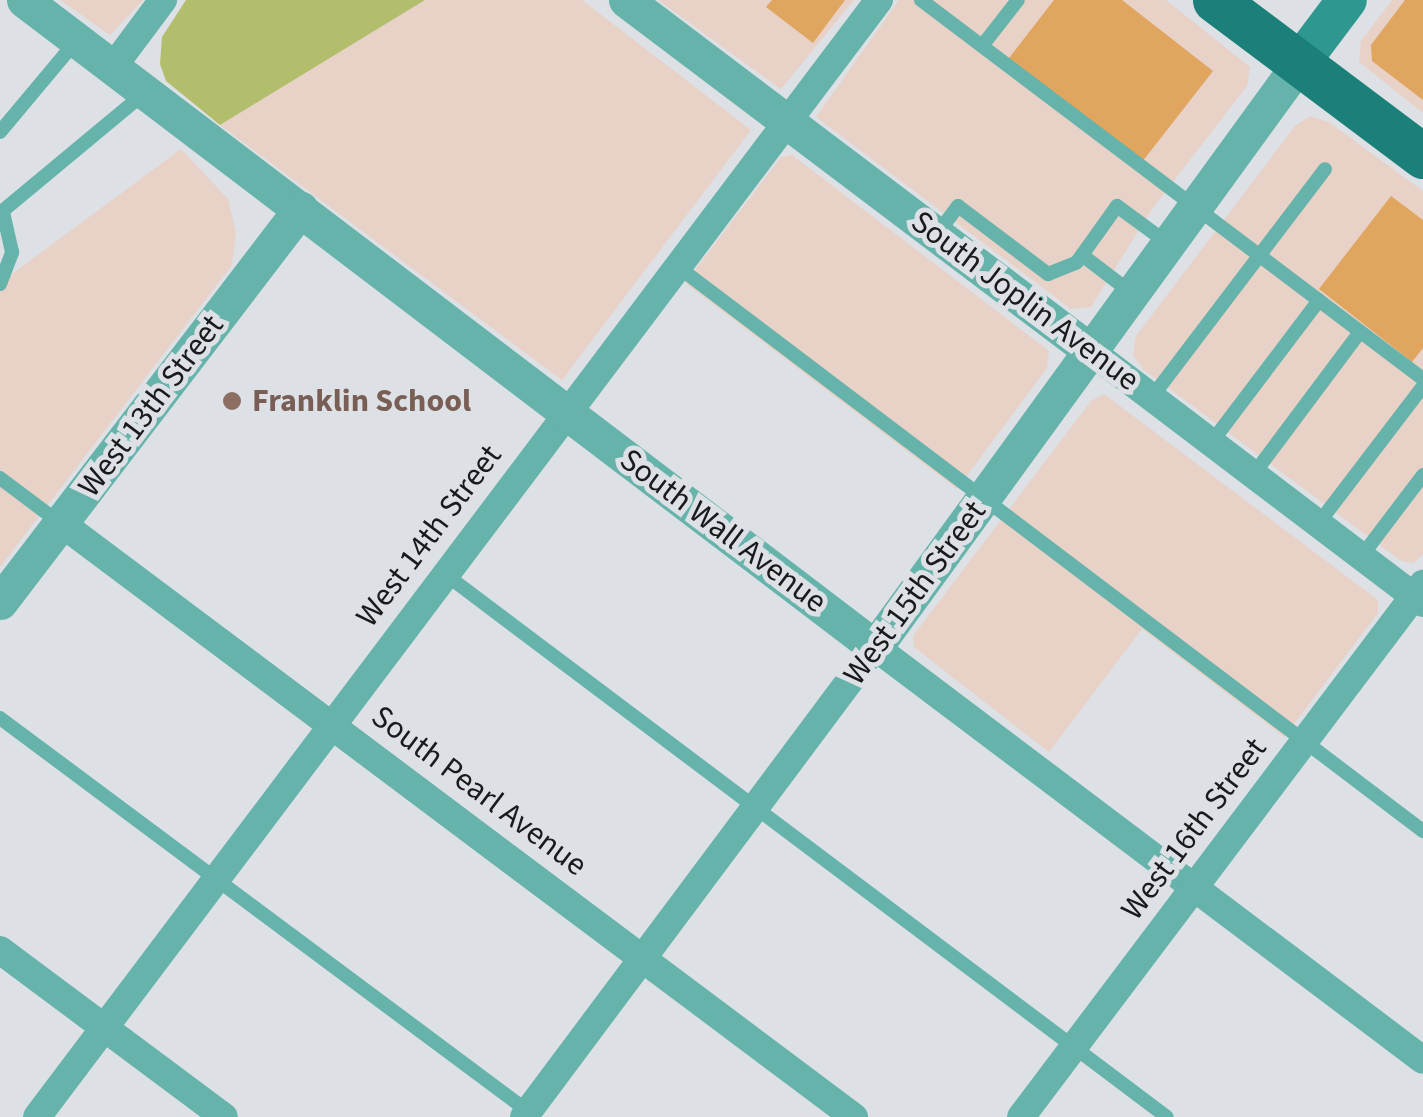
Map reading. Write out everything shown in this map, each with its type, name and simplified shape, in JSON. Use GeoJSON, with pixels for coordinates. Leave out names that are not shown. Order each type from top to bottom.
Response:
{"type":"FeatureCollection","features":[{"type":"Feature","properties":{"kind":"main road"},"geometry":{"type":"LineString","coordinates":[[1215,0],[1423,156]]}},
{"type":"Feature","properties":{"kind":"main road"},"geometry":{"type":"LineString","coordinates":[[1298,64],[1346,0]]}},
{"type":"Feature","properties":{"kind":"street","name":"South Wall Avenue"},"geometry":{"type":"LineString","coordinates":[[24,0],[1423,1060]]}},
{"type":"Feature","properties":{"kind":"street"},"geometry":{"type":"LineString","coordinates":[[113,67],[163,0]]}},
{"type":"Feature","properties":{"kind":"street","name":"South Joplin Avenue"},"geometry":{"type":"LineString","coordinates":[[626,0],[1362,557],[1420,594]]}},
{"type":"Feature","properties":{"kind":"street","name":"West 14th Street"},"geometry":{"type":"LineString","coordinates":[[37,1117],[879,0]]}},
{"type":"Feature","properties":{"kind":"street","name":"West 15th Street"},"geometry":{"type":"LineString","coordinates":[[529,1115],[986,497],[1298,64]]}},
{"type":"Feature","properties":{"kind":"street","name":"West 13th Street"},"geometry":{"type":"LineString","coordinates":[[0,602],[301,209]]}},
{"type":"Feature","properties":{"kind":"street","name":"South Pearl Avenue"},"geometry":{"type":"LineString","coordinates":[[60,523],[854,1117]]}},
{"type":"Feature","properties":{"kind":"street","name":"West 16th Street"},"geometry":{"type":"LineString","coordinates":[[1021,1117],[1420,594]]}},
{"type":"Feature","properties":{"kind":"street"},"geometry":{"type":"LineString","coordinates":[[0,950],[224,1117]]}},
{"type":"Feature","properties":{"kind":"lane"},"geometry":{"type":"LineString","coordinates":[[921,0],[1423,383],[1318,524]]}},
{"type":"Feature","properties":{"kind":"lane"},"geometry":{"type":"LineString","coordinates":[[982,46],[1018,0]]}},
{"type":"Feature","properties":{"kind":"lane"},"geometry":{"type":"LineString","coordinates":[[0,132],[77,40]]}},
{"type":"Feature","properties":{"kind":"lane"},"geometry":{"type":"LineString","coordinates":[[0,284],[12,252],[2,213],[146,92]]}},
{"type":"Feature","properties":{"kind":"lane"},"geometry":{"type":"LineString","coordinates":[[1152,397],[1325,169]]}},
{"type":"Feature","properties":{"kind":"lane"},"geometry":{"type":"LineString","coordinates":[[937,235],[958,206],[1048,274]]}},
{"type":"Feature","properties":{"kind":"lane"},"geometry":{"type":"LineString","coordinates":[[1027,303],[1048,274],[1082,255],[1117,206],[1169,245]]}},
{"type":"Feature","properties":{"kind":"lane"},"geometry":{"type":"LineString","coordinates":[[1082,255],[1134,294]]}},
{"type":"Feature","properties":{"kind":"lane"},"geometry":{"type":"LineString","coordinates":[[677,266],[1423,831]]}},
{"type":"Feature","properties":{"kind":"lane"},"geometry":{"type":"LineString","coordinates":[[1211,443],[1318,300]]}},
{"type":"Feature","properties":{"kind":"lane"},"geometry":{"type":"LineString","coordinates":[[1253,475],[1360,332]]}},
{"type":"Feature","properties":{"kind":"lane"},"geometry":{"type":"LineString","coordinates":[[1362,557],[1423,475]]}},
{"type":"Feature","properties":{"kind":"lane"},"geometry":{"type":"LineString","coordinates":[[0,478],[60,523]]}},
{"type":"Feature","properties":{"kind":"lane"},"geometry":{"type":"LineString","coordinates":[[445,574],[1167,1117]]}},
{"type":"Feature","properties":{"kind":"lane"},"geometry":{"type":"LineString","coordinates":[[0,718],[218,877],[529,1115]]}},
{"type":"Feature","properties":{"kind":"shaded area"},"geometry":{"type":"Polygon","coordinates":[[[60,0],[143,0],[110,35],[60,0]]]}},
{"type":"Feature","properties":{"kind":"shaded area"},"geometry":{"type":"Polygon","coordinates":[[[425,0],[582,0],[751,130],[562,380],[220,125],[425,0]]]}},
{"type":"Feature","properties":{"kind":"shaded area"},"geometry":{"type":"Polygon","coordinates":[[[658,0],[854,0],[781,89],[658,0]]]}},
{"type":"Feature","properties":{"kind":"shaded area"},"geometry":{"type":"Polygon","coordinates":[[[899,0],[1166,0],[1250,67],[1247,86],[1152,209],[1091,307],[1071,309],[816,117],[899,0]]]}},
{"type":"Feature","properties":{"kind":"shaded area"},"geometry":{"type":"Polygon","coordinates":[[[1392,0],[1423,0],[1423,113],[1359,62],[1361,41],[1392,0]]]}},
{"type":"Feature","properties":{"kind":"shaded area"},"geometry":{"type":"Polygon","coordinates":[[[1310,116],[1330,123],[1423,191],[1423,554],[1413,563],[1401,561],[1143,369],[1133,355],[1136,336],[1295,126],[1310,116]]]}},
{"type":"Feature","properties":{"kind":"shaded area"},"geometry":{"type":"Polygon","coordinates":[[[181,149],[228,199],[236,233],[232,265],[0,567],[0,283],[181,149]]]}},
{"type":"Feature","properties":{"kind":"shaded area"},"geometry":{"type":"Polygon","coordinates":[[[792,155],[1049,351],[1047,368],[957,489],[685,283],[781,157],[792,155]]]}},
{"type":"Feature","properties":{"kind":"shaded area"},"geometry":{"type":"Polygon","coordinates":[[[1104,394],[1378,600],[1378,613],[1284,737],[1142,629],[1049,752],[914,647],[913,636],[1091,401],[1104,394]]]}},
{"type":"Feature","properties":{"kind":"green space"},"geometry":{"type":"Polygon","coordinates":[[[186,0],[425,0],[220,125],[166,81],[160,64],[162,37],[186,0]]]}},
{"type":"Feature","properties":{"kind":"building"},"geometry":{"type":"Polygon","coordinates":[[[772,0],[845,0],[813,43],[766,7],[772,0]]]}},
{"type":"Feature","properties":{"kind":"building"},"geometry":{"type":"Polygon","coordinates":[[[1054,0],[1122,0],[1213,71],[1142,162],[1009,58],[1054,0]]]}},
{"type":"Feature","properties":{"kind":"building"},"geometry":{"type":"Polygon","coordinates":[[[1405,0],[1423,0],[1423,100],[1372,61],[1371,45],[1405,0]]]}},
{"type":"Feature","properties":{"kind":"building"},"geometry":{"type":"Polygon","coordinates":[[[1391,196],[1423,220],[1423,348],[1412,362],[1319,289],[1391,196]]]}},
{"type":"Feature","properties":{"kind":"place","name":"Franklin School"},"geometry":{"type":"Point","coordinates":[232,401]}}]}
